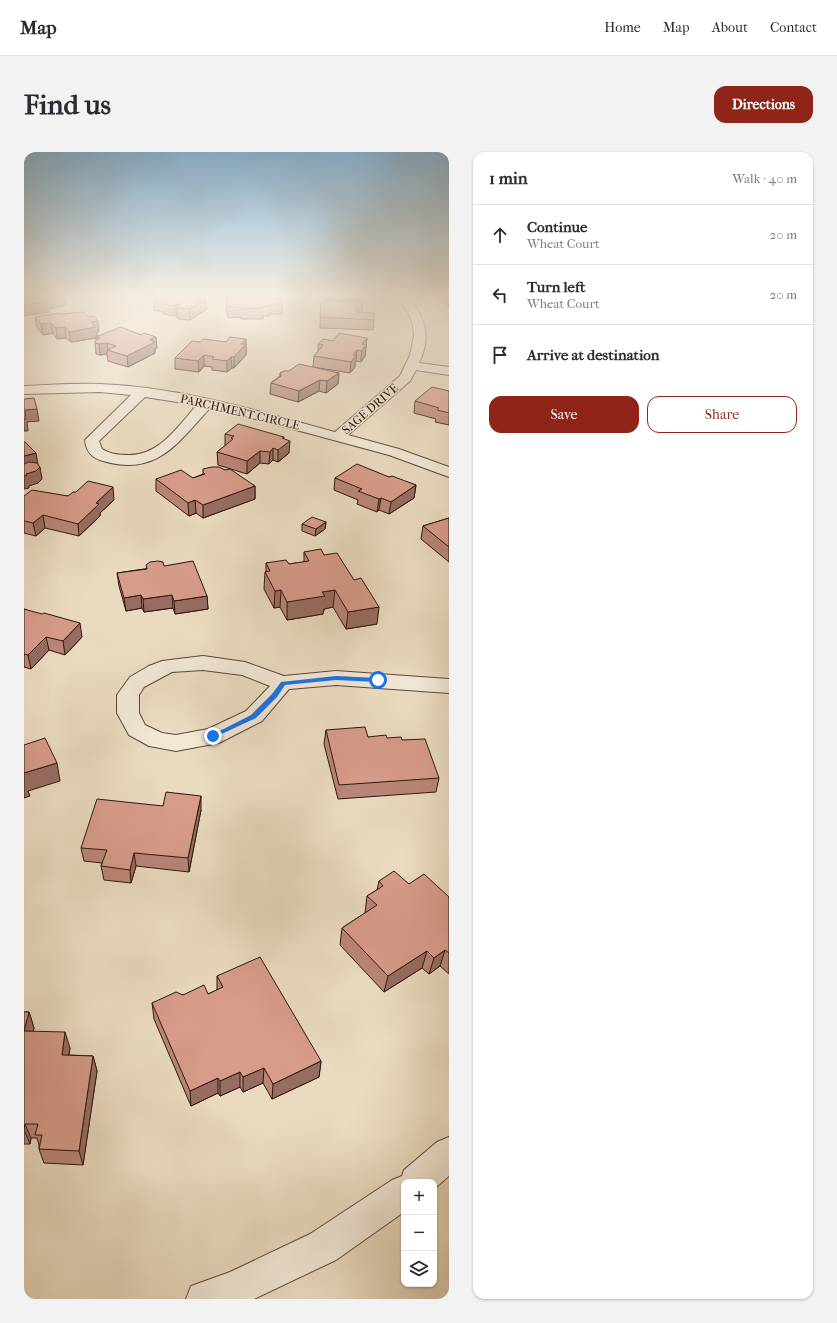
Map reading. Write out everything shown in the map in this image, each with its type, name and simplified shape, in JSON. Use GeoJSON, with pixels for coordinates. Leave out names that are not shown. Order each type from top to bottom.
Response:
{"type":"FeatureCollection","features":[{"type":"Feature","properties":{"kind":"street","name":"SAGE DRIVE"},"geometry":{"type":"LineString","coordinates":[[339,436],[405,378],[419,349]]}},
{"type":"Feature","properties":{"kind":"street"},"geometry":{"type":"LineString","coordinates":[[412,366],[449,371]]}},
{"type":"Feature","properties":{"kind":"street","name":"PARCHMENT CIRCLE"},"geometry":{"type":"LineString","coordinates":[[24,390],[100,388],[142,392],[208,402],[339,436],[394,452],[449,472]]}},
{"type":"Feature","properties":{"kind":"street"},"geometry":{"type":"LineString","coordinates":[[142,392],[92,440],[91,445],[99,455],[118,460],[129,460],[140,459],[159,453],[208,402]]}},
{"type":"Feature","properties":{"kind":"street"},"geometry":{"type":"LineString","coordinates":[[283,683],[254,716],[213,736],[176,743],[157,740],[137,730],[128,713],[128,695],[137,682],[156,671],[169,666],[203,663],[245,669],[283,683],[336,678],[449,686]]}},
{"type":"Feature","properties":{"kind":"street"},"geometry":{"type":"LineString","coordinates":[[420,1179],[449,1154]]}},
{"type":"Feature","properties":{"kind":"street"},"geometry":{"type":"LineString","coordinates":[[204,1299],[235,1289],[323,1247],[401,1194]]}},
{"type":"Feature","properties":{"kind":"building"},"geometry":{"type":"Polygon","coordinates":[[[110,349],[142,349],[127,356],[107,350],[110,349]]]}},
{"type":"Feature","properties":{"kind":"building"},"geometry":{"type":"Polygon","coordinates":[[[184,349],[242,349],[234,357],[231,357],[227,361],[212,359],[214,357],[204,355],[198,361],[175,358],[184,349]]]}},
{"type":"Feature","properties":{"kind":"building"},"geometry":{"type":"Polygon","coordinates":[[[320,349],[364,349],[362,351],[357,350],[353,355],[356,356],[351,362],[314,356],[320,349]]]}},
{"type":"Feature","properties":{"kind":"building"},"geometry":{"type":"Polygon","coordinates":[[[299,364],[339,373],[327,381],[320,380],[299,391],[271,383],[281,376],[280,373],[289,371],[299,364]]]}},
{"type":"Feature","properties":{"kind":"building"},"geometry":{"type":"Polygon","coordinates":[[[432,387],[449,391],[449,413],[437,410],[439,408],[415,401],[432,387]]]}},
{"type":"Feature","properties":{"kind":"building"},"geometry":{"type":"Polygon","coordinates":[[[34,398],[37,409],[25,410],[26,419],[24,419],[24,399],[34,398]]]}},
{"type":"Feature","properties":{"kind":"building"},"geometry":{"type":"Polygon","coordinates":[[[238,424],[284,437],[282,438],[290,441],[278,450],[273,448],[270,452],[260,451],[247,461],[217,452],[233,439],[231,438],[234,436],[225,434],[238,424]]]}},
{"type":"Feature","properties":{"kind":"building"},"geometry":{"type":"Polygon","coordinates":[[[25,442],[36,453],[24,456],[25,442]]]}},
{"type":"Feature","properties":{"kind":"building"},"geometry":{"type":"Polygon","coordinates":[[[29,462],[37,463],[40,467],[36,471],[24,476],[24,464],[29,462]]]}},
{"type":"Feature","properties":{"kind":"building"},"geometry":{"type":"Polygon","coordinates":[[[357,464],[389,477],[392,476],[416,485],[391,502],[358,491],[362,489],[335,478],[357,464]]]}},
{"type":"Feature","properties":{"kind":"building"},"geometry":{"type":"Polygon","coordinates":[[[219,467],[225,470],[230,469],[255,486],[203,505],[195,500],[188,503],[156,479],[181,470],[193,478],[205,474],[203,469],[219,467]]]}},
{"type":"Feature","properties":{"kind":"building"},"geometry":{"type":"Polygon","coordinates":[[[88,481],[113,487],[96,503],[99,504],[78,524],[43,515],[33,523],[24,521],[24,496],[32,490],[68,496],[73,492],[76,492],[88,481]]]}},
{"type":"Feature","properties":{"kind":"building"},"geometry":{"type":"Polygon","coordinates":[[[312,517],[326,522],[316,529],[302,524],[312,517]]]}},
{"type":"Feature","properties":{"kind":"building"},"geometry":{"type":"Polygon","coordinates":[[[449,518],[449,547],[423,526],[449,518]]]}},
{"type":"Feature","properties":{"kind":"building"},"geometry":{"type":"Polygon","coordinates":[[[321,549],[324,555],[337,553],[354,580],[361,578],[379,607],[348,612],[335,590],[322,592],[325,596],[287,602],[281,590],[275,591],[265,572],[270,571],[266,563],[286,560],[289,564],[309,561],[304,552],[321,549]]]}},
{"type":"Feature","properties":{"kind":"building"},"geometry":{"type":"Polygon","coordinates":[[[193,561],[207,596],[174,601],[172,595],[143,599],[141,595],[124,598],[117,573],[147,569],[146,565],[150,562],[163,562],[164,566],[193,561]]]}},
{"type":"Feature","properties":{"kind":"building"},"geometry":{"type":"Polygon","coordinates":[[[24,609],[80,623],[63,641],[46,637],[28,655],[24,654],[24,609]]]}},
{"type":"Feature","properties":{"kind":"building"},"geometry":{"type":"Polygon","coordinates":[[[365,727],[368,737],[386,735],[387,738],[401,737],[402,740],[425,739],[439,778],[339,785],[326,730],[365,727]]]}},
{"type":"Feature","properties":{"kind":"building"},"geometry":{"type":"Polygon","coordinates":[[[45,738],[57,763],[24,773],[24,745],[45,738]]]}},
{"type":"Feature","properties":{"kind":"building"},"geometry":{"type":"Polygon","coordinates":[[[166,792],[201,796],[188,858],[134,853],[130,870],[101,866],[107,850],[81,848],[97,799],[163,806],[166,792]]]}},
{"type":"Feature","properties":{"kind":"building"},"geometry":{"type":"Polygon","coordinates":[[[394,871],[409,884],[424,874],[449,897],[449,953],[445,950],[434,958],[427,951],[388,976],[342,928],[377,905],[367,896],[383,886],[379,881],[394,871]]]}},
{"type":"Feature","properties":{"kind":"building"},"geometry":{"type":"Polygon","coordinates":[[[260,957],[321,1061],[273,1084],[264,1068],[243,1077],[240,1072],[220,1081],[218,1078],[190,1091],[152,1003],[176,992],[183,995],[204,985],[208,994],[223,987],[217,976],[260,957]]]}},
{"type":"Feature","properties":{"kind":"building"},"geometry":{"type":"Polygon","coordinates":[[[24,1012],[29,1012],[24,1031],[24,1012]]]}},
{"type":"Feature","properties":{"kind":"building"},"geometry":{"type":"Polygon","coordinates":[[[24,1031],[65,1032],[62,1055],[93,1056],[79,1151],[39,1149],[42,1135],[35,1135],[38,1124],[25,1124],[24,1128],[24,1031]]]}},
{"type":"Feature","properties":{"kind":"route"},"geometry":{"type":"LineString","coordinates":[[213,736],[254,716],[283,683],[336,678],[378,680]]}}]}
